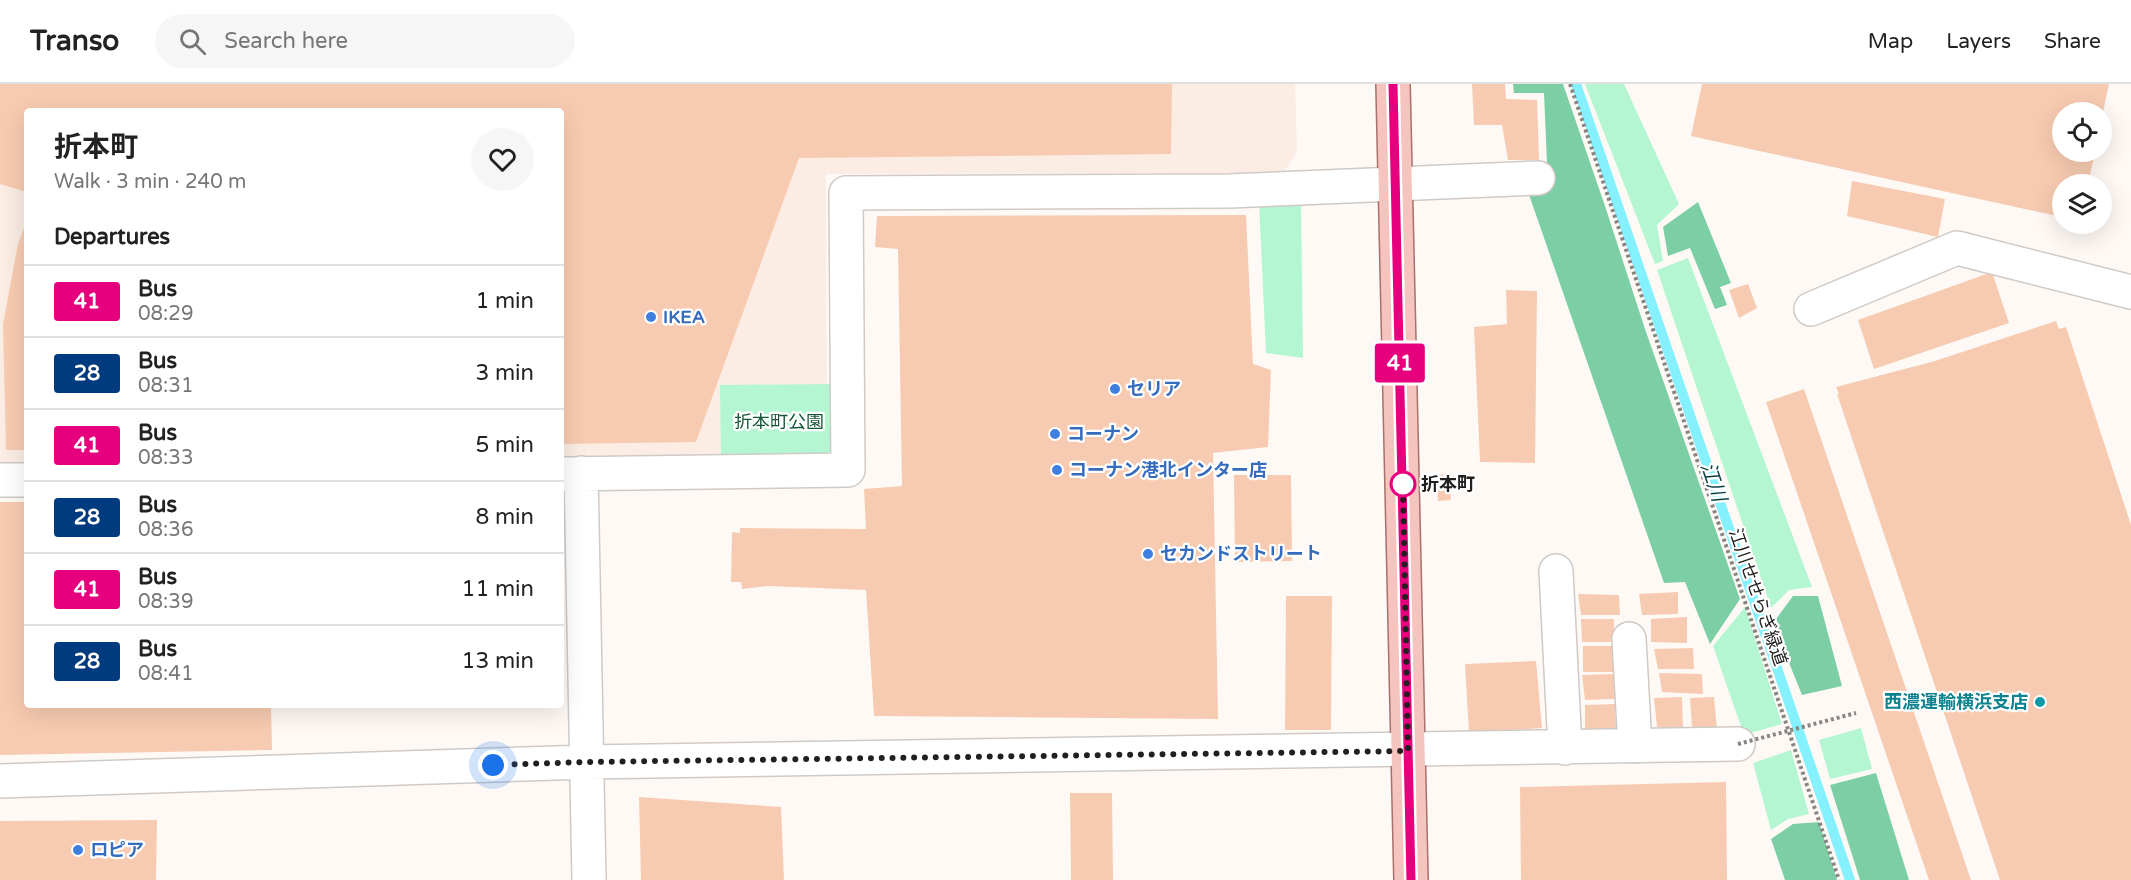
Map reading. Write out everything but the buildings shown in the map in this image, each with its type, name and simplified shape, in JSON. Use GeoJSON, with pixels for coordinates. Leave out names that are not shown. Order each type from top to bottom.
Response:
{"type":"FeatureCollection","features":[{"type":"Feature","properties":{"kind":"main road"},"geometry":{"type":"LineString","coordinates":[[1393,84],[1411,880]]}},
{"type":"Feature","properties":{"kind":"street"},"geometry":{"type":"LineString","coordinates":[[590,880],[587,762],[571,473],[849,470],[846,193],[1229,191],[1538,178]]}},
{"type":"Feature","properties":{"kind":"street"},"geometry":{"type":"LineString","coordinates":[[1810,309],[1957,248],[2131,292]]}},
{"type":"Feature","properties":{"kind":"street"},"geometry":{"type":"LineString","coordinates":[[0,480],[24,480]]}},
{"type":"Feature","properties":{"kind":"street"},"geometry":{"type":"LineString","coordinates":[[1556,571],[1565,748]]}},
{"type":"Feature","properties":{"kind":"street"},"geometry":{"type":"LineString","coordinates":[[1629,639],[1635,746]]}},
{"type":"Feature","properties":{"kind":"street"},"geometry":{"type":"LineString","coordinates":[[0,781],[587,762],[1408,751],[1738,744]]}},
{"type":"Feature","properties":{"kind":"path","name":"江川せせらぎ緑道"},"geometry":{"type":"LineString","coordinates":[[1570,84],[1839,880]]}},
{"type":"Feature","properties":{"kind":"path"},"geometry":{"type":"LineString","coordinates":[[1738,744],[1856,713]]}},
{"type":"Feature","properties":{"kind":"shaded area","name":"IKEA"},"geometry":{"type":"Polygon","coordinates":[[[0,84],[1295,84],[1297,152],[1283,173],[826,174],[827,454],[564,458],[564,108],[24,108],[24,466],[0,467],[0,84]]]}},
{"type":"Feature","properties":{"kind":"green space"},"geometry":{"type":"Polygon","coordinates":[[[1513,84],[1563,84],[1645,329],[1740,599],[1710,644],[1685,582],[1664,583],[1527,189],[1548,187],[1544,93],[1514,93],[1513,84]]]}},
{"type":"Feature","properties":{"kind":"green space"},"geometry":{"type":"Polygon","coordinates":[[[1585,84],[1624,84],[1679,204],[1657,225],[1663,261],[1655,264],[1585,84]]]}},
{"type":"Feature","properties":{"kind":"green space"},"geometry":{"type":"Polygon","coordinates":[[[1301,198],[1303,358],[1266,353],[1259,202],[1301,198]]]}},
{"type":"Feature","properties":{"kind":"green space"},"geometry":{"type":"Polygon","coordinates":[[[1698,202],[1731,283],[1720,287],[1727,305],[1715,309],[1690,248],[1668,256],[1663,227],[1698,202]]]}},
{"type":"Feature","properties":{"kind":"green space"},"geometry":{"type":"Polygon","coordinates":[[[1688,258],[1812,587],[1789,590],[1771,608],[1657,270],[1688,258]]]}},
{"type":"Feature","properties":{"kind":"green space","name":"折本町公園"},"geometry":{"type":"Polygon","coordinates":[[[837,384],[838,459],[721,461],[720,385],[837,384]]]}},
{"type":"Feature","properties":{"kind":"green space"},"geometry":{"type":"Polygon","coordinates":[[[1793,596],[1818,596],[1842,686],[1802,695],[1773,623],[1793,596]]]}},
{"type":"Feature","properties":{"kind":"green space"},"geometry":{"type":"Polygon","coordinates":[[[1745,607],[1782,724],[1744,735],[1713,646],[1745,607]]]}},
{"type":"Feature","properties":{"kind":"green space"},"geometry":{"type":"Polygon","coordinates":[[[1861,728],[1872,769],[1830,779],[1819,740],[1861,728]]]}},
{"type":"Feature","properties":{"kind":"green space"},"geometry":{"type":"Polygon","coordinates":[[[1791,750],[1809,814],[1788,819],[1771,830],[1753,763],[1791,750]]]}},
{"type":"Feature","properties":{"kind":"green space"},"geometry":{"type":"Polygon","coordinates":[[[1876,773],[1909,880],[1860,880],[1830,785],[1876,773]]]}},
{"type":"Feature","properties":{"kind":"green space"},"geometry":{"type":"Polygon","coordinates":[[[1819,822],[1837,880],[1785,880],[1771,839],[1793,824],[1819,822]]]}},
{"type":"Feature","properties":{"kind":"waterway","name":"江川"},"geometry":{"type":"LineString","coordinates":[[1576,84],[1850,880]]}},
{"type":"Feature","properties":{"kind":"bus line","name":"41"},"geometry":{"type":"LineString","coordinates":[[1393,84],[1411,880]]}},
{"type":"Feature","properties":{"kind":"place","name":"IKEA"},"geometry":{"type":"Point","coordinates":[651,317]}},
{"type":"Feature","properties":{"kind":"place","name":"セリア"},"geometry":{"type":"Point","coordinates":[1115,389]}},
{"type":"Feature","properties":{"kind":"place","name":"コーナン"},"geometry":{"type":"Point","coordinates":[1055,434]}},
{"type":"Feature","properties":{"kind":"place","name":"コーナン港北インター店"},"geometry":{"type":"Point","coordinates":[1057,470]}},
{"type":"Feature","properties":{"kind":"place","name":"折本町"},"geometry":{"type":"Point","coordinates":[1403,484]}},
{"type":"Feature","properties":{"kind":"place","name":"セカンドストリート"},"geometry":{"type":"Point","coordinates":[1148,554]}},
{"type":"Feature","properties":{"kind":"place","name":"西濃運輸横浜支店"},"geometry":{"type":"Point","coordinates":[2040,702]}},
{"type":"Feature","properties":{"kind":"place","name":"ロピア"},"geometry":{"type":"Point","coordinates":[78,850]}},
{"type":"Feature","properties":{"kind":"route"},"geometry":{"type":"LineString","coordinates":[[493,765],[1408,751],[1403,484]]}}]}
